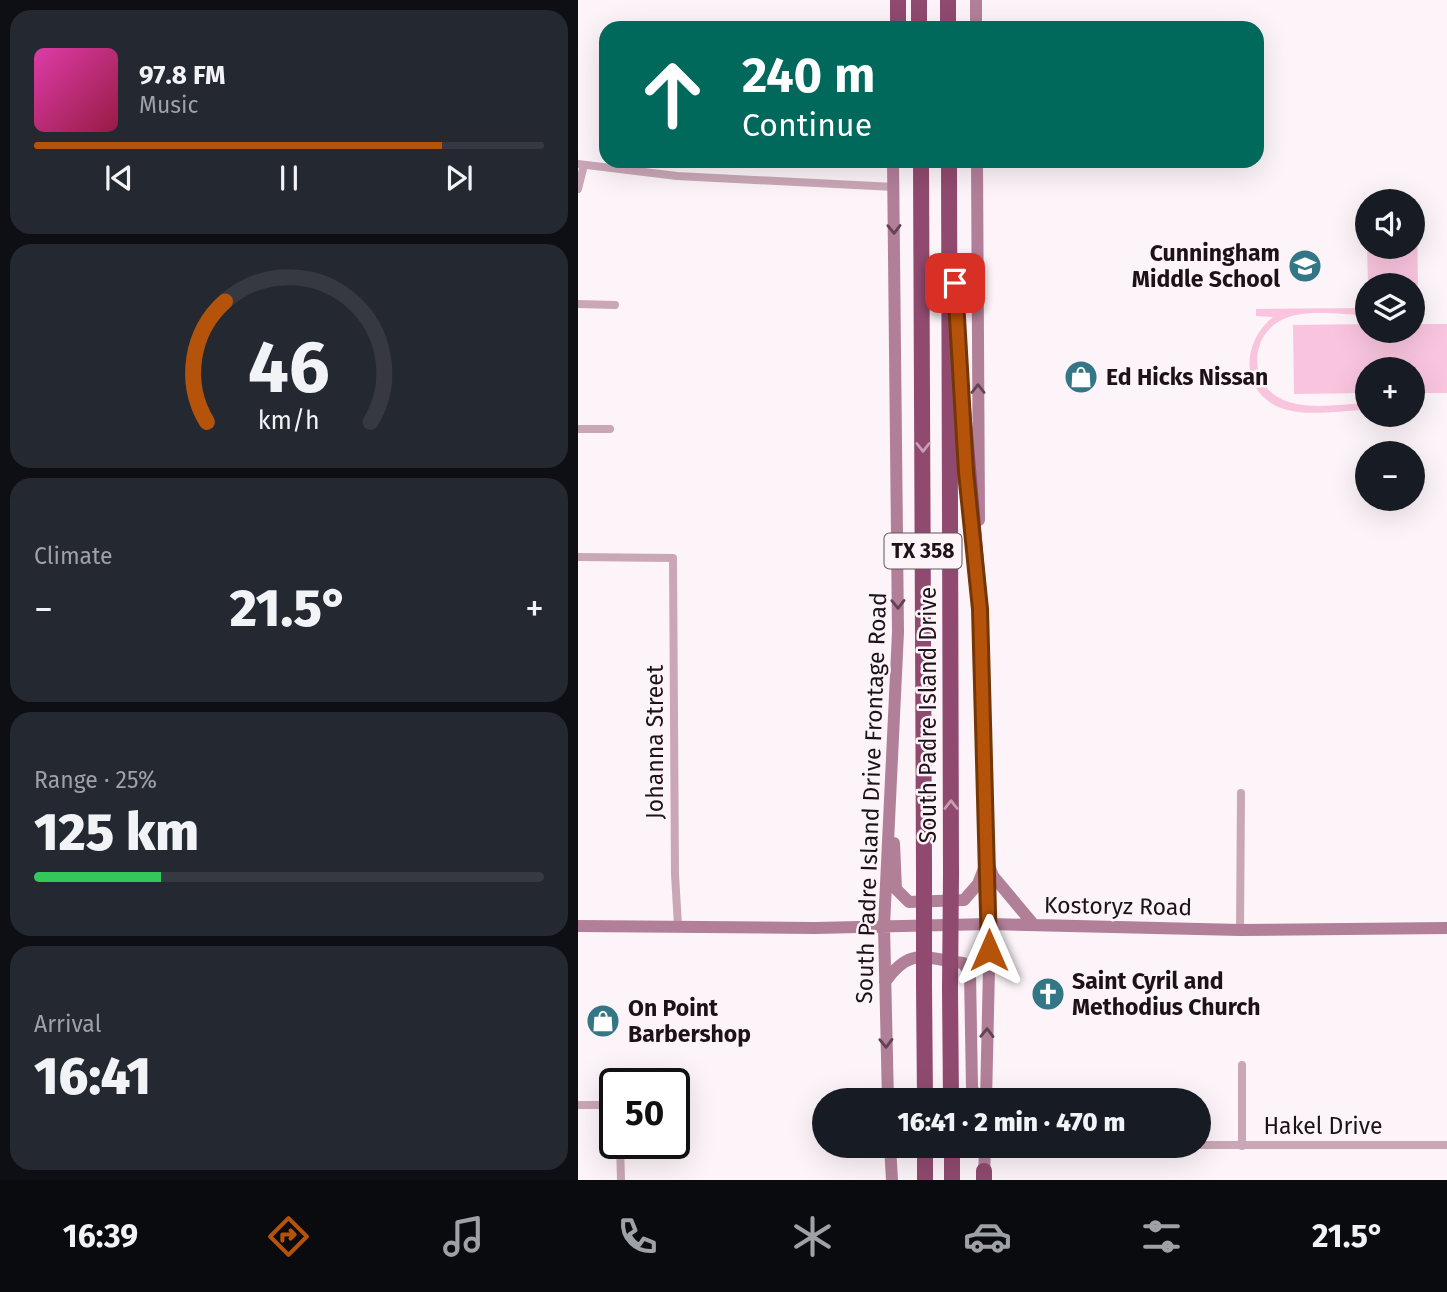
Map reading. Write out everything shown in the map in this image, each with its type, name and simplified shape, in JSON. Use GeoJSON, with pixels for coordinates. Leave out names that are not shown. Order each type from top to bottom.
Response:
{"type":"FeatureCollection","features":[{"type":"Feature","properties":{"kind":"highway"},"geometry":{"type":"LineString","coordinates":[[898,0],[898,21]]}},
{"type":"Feature","properties":{"kind":"highway"},"geometry":{"type":"LineString","coordinates":[[919,0],[919,21]]}},
{"type":"Feature","properties":{"kind":"highway"},"geometry":{"type":"LineString","coordinates":[[948,0],[948,21]]}},
{"type":"Feature","properties":{"kind":"highway","name":"South Padre Island Drive"},"geometry":{"type":"LineString","coordinates":[[921,168],[925,1088]]}},
{"type":"Feature","properties":{"kind":"highway","name":"South Padre Island Drive"},"geometry":{"type":"LineString","coordinates":[[949,168],[951,1088]]}},
{"type":"Feature","properties":{"kind":"highway"},"geometry":{"type":"LineString","coordinates":[[950,201],[966,472],[980,609]]}},
{"type":"Feature","properties":{"kind":"highway"},"geometry":{"type":"LineString","coordinates":[[925,1158],[925,1180]]}},
{"type":"Feature","properties":{"kind":"highway"},"geometry":{"type":"LineString","coordinates":[[952,1158],[952,1180]]}},
{"type":"Feature","properties":{"kind":"main road"},"geometry":{"type":"LineString","coordinates":[[891,0],[891,21]]}},
{"type":"Feature","properties":{"kind":"main road"},"geometry":{"type":"LineString","coordinates":[[976,0],[976,21]]}},
{"type":"Feature","properties":{"kind":"main road","name":"South Padre Island Drive Frontage Road"},"geometry":{"type":"LineString","coordinates":[[888,1088],[884,926],[890,755],[898,634],[893,168]]}},
{"type":"Feature","properties":{"kind":"main road"},"geometry":{"type":"LineString","coordinates":[[977,168],[980,609],[990,924],[986,1088]]}},
{"type":"Feature","properties":{"kind":"main road"},"geometry":{"type":"LineString","coordinates":[[890,755],[896,889],[909,902],[964,900],[978,884],[988,861]]}},
{"type":"Feature","properties":{"kind":"main road"},"geometry":{"type":"LineString","coordinates":[[988,861],[993,876],[1034,925]]}},
{"type":"Feature","properties":{"kind":"main road","name":"Kostoryz Road"},"geometry":{"type":"LineString","coordinates":[[578,926],[990,924],[1240,930],[1448,928]]}},
{"type":"Feature","properties":{"kind":"main road"},"geometry":{"type":"LineString","coordinates":[[885,982],[899,962],[914,957],[963,963],[970,973],[972,1088]]}},
{"type":"Feature","properties":{"kind":"main road"},"geometry":{"type":"LineString","coordinates":[[890,1158],[891,1180]]}},
{"type":"Feature","properties":{"kind":"main road"},"geometry":{"type":"LineString","coordinates":[[984,1177],[985,1158]]}},
{"type":"Feature","properties":{"kind":"street"},"geometry":{"type":"LineString","coordinates":[[578,189],[581,165],[599,167]]}},
{"type":"Feature","properties":{"kind":"street"},"geometry":{"type":"LineString","coordinates":[[607,168],[677,176],[894,187]]}},
{"type":"Feature","properties":{"kind":"street"},"geometry":{"type":"LineString","coordinates":[[578,304],[615,305]]}},
{"type":"Feature","properties":{"kind":"street"},"geometry":{"type":"LineString","coordinates":[[578,429],[610,429]]}},
{"type":"Feature","properties":{"kind":"street","name":"Johanna Street"},"geometry":{"type":"LineString","coordinates":[[578,557],[673,558],[675,874],[678,926]]}},
{"type":"Feature","properties":{"kind":"street"},"geometry":{"type":"LineString","coordinates":[[1240,930],[1241,793]]}},
{"type":"Feature","properties":{"kind":"street"},"geometry":{"type":"LineString","coordinates":[[1242,1065],[1242,1146]]}},
{"type":"Feature","properties":{"kind":"street"},"geometry":{"type":"LineString","coordinates":[[578,1105],[599,1105]]}},
{"type":"Feature","properties":{"kind":"street","name":"Hakel Drive"},"geometry":{"type":"LineString","coordinates":[[1211,1145],[1448,1146]]}},
{"type":"Feature","properties":{"kind":"street"},"geometry":{"type":"LineString","coordinates":[[620,1159],[621,1180]]}},
{"type":"Feature","properties":{"kind":"shaded area"},"geometry":{"type":"Polygon","coordinates":[[[1367,259],[1418,259],[1418,273],[1368,273],[1367,259]]]}},
{"type":"Feature","properties":{"kind":"shaded area"},"geometry":{"type":"Polygon","coordinates":[[[1355,308],[1355,315],[1315,313],[1286,318],[1273,325],[1264,335],[1257,360],[1264,384],[1273,394],[1286,401],[1315,406],[1355,404],[1355,411],[1314,413],[1293,411],[1270,402],[1259,392],[1252,381],[1250,354],[1262,328],[1273,317],[1256,316],[1256,309],[1355,308]]]}},
{"type":"Feature","properties":{"kind":"shaded area"},"geometry":{"type":"Polygon","coordinates":[[[1355,324],[1355,343],[1425,343],[1425,324],[1447,324],[1447,393],[1425,393],[1425,357],[1355,357],[1355,393],[1294,394],[1293,325],[1355,324]]]}},
{"type":"Feature","properties":{"kind":"place","name":"Cunningham Middle School"},"geometry":{"type":"Point","coordinates":[1305,266]}},
{"type":"Feature","properties":{"kind":"place","name":"Ed Hicks Nissan"},"geometry":{"type":"Point","coordinates":[1081,377]}},
{"type":"Feature","properties":{"kind":"place","name":"Saint Cyril and Methodius Church"},"geometry":{"type":"Point","coordinates":[1048,994]}},
{"type":"Feature","properties":{"kind":"place","name":"On Point Barbershop"},"geometry":{"type":"Point","coordinates":[603,1021]}},
{"type":"Feature","properties":{"kind":"route"},"geometry":{"type":"LineString","coordinates":[[955,283],[966,472],[980,609],[989,950]]}}]}
